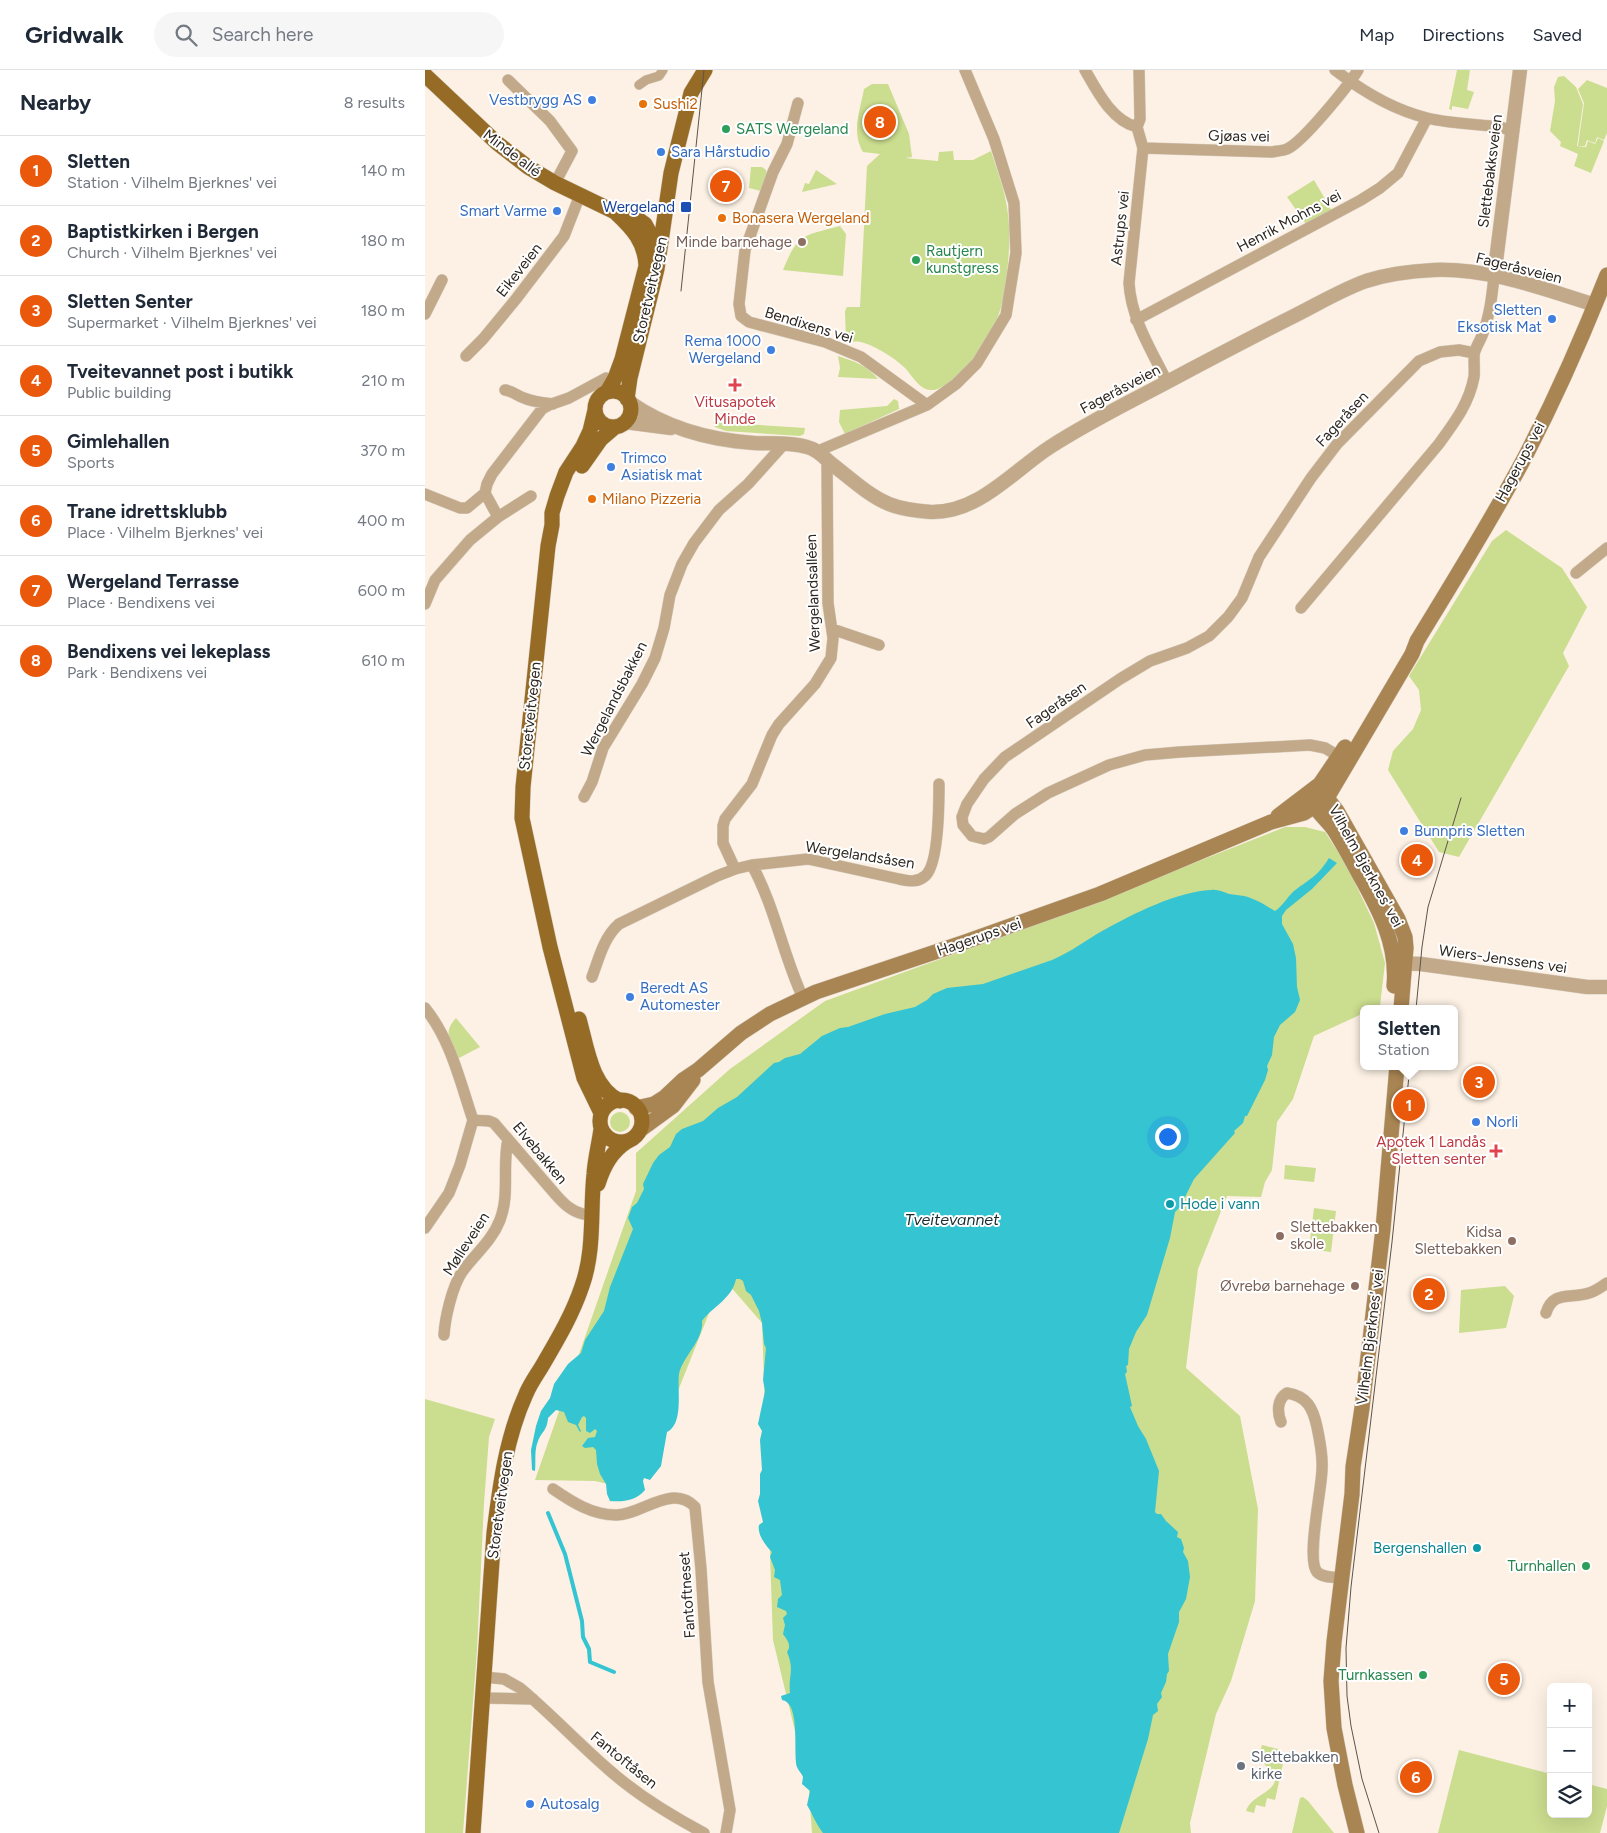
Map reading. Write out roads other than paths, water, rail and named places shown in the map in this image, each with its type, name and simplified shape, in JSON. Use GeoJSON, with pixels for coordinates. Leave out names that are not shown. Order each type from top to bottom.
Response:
{"type":"FeatureCollection","features":[{"type":"Feature","properties":{"kind":"main road","name":"Storetveitvegen"},"geometry":{"type":"LineString","coordinates":[[628,401],[629,378],[657,269],[668,188],[691,93],[705,70]]}},
{"type":"Feature","properties":{"kind":"main road","name":"Minde allé"},"geometry":{"type":"LineString","coordinates":[[425,76],[505,151],[527,167],[613,211],[638,219],[648,229],[655,246],[657,269]]}},
{"type":"Feature","properties":{"kind":"main road","name":"Minde allé"},"geometry":{"type":"LineString","coordinates":[[613,211],[637,234],[645,252],[646,266],[636,306]]}},
{"type":"Feature","properties":{"kind":"main road","name":"Hagerups vei"},"geometry":{"type":"LineString","coordinates":[[1327,798],[1344,759],[1413,654],[1417,642],[1522,461],[1555,396],[1607,275]]}},
{"type":"Feature","properties":{"kind":"main road","name":"Storetveitvegen"},"geometry":{"type":"LineString","coordinates":[[606,385],[615,378],[623,359],[636,306]]}},
{"type":"Feature","properties":{"kind":"main road"},"geometry":{"type":"LineString","coordinates":[[606,385],[628,401],[630,415],[620,424],[610,426],[601,422],[595,410],[599,397],[606,385]]}},
{"type":"Feature","properties":{"kind":"main road","name":"Storetveitvegen"},"geometry":{"type":"LineString","coordinates":[[595,410],[583,446],[566,472],[552,513],[543,588],[522,818],[550,947],[578,1058],[584,1078],[601,1113]]}},
{"type":"Feature","properties":{"kind":"main road","name":"Storetveitvegen"},"geometry":{"type":"LineString","coordinates":[[552,525],[559,516],[576,476],[591,452],[601,439],[620,424]]}},
{"type":"Feature","properties":{"kind":"main road","name":"Hagerups vei"},"geometry":{"type":"LineString","coordinates":[[636,1108],[654,1104],[665,1097],[741,1033],[770,1014],[803,998],[860,976],[965,942],[1100,894],[1271,822],[1313,800],[1326,777],[1344,759]]}},
{"type":"Feature","properties":{"kind":"main road","name":"Vilhelm Bjerknes' vei"},"geometry":{"type":"LineString","coordinates":[[1393,1005],[1400,963],[1405,937],[1398,919],[1337,811],[1327,798],[1313,800],[1333,827],[1375,901],[1400,963],[1401,1005]]}},
{"type":"Feature","properties":{"kind":"main road","name":"Storetveitvegen"},"geometry":{"type":"LineString","coordinates":[[542,906],[555,940],[593,1070],[603,1087],[612,1097],[620,1101]]}},
{"type":"Feature","properties":{"kind":"main road","name":"Hagerups vei"},"geometry":{"type":"LineString","coordinates":[[640,1130],[673,1106],[699,1070]]}},
{"type":"Feature","properties":{"kind":"main road","name":"Vilhelm Bjerknes' vei"},"geometry":{"type":"LineString","coordinates":[[1357,1833],[1334,1728],[1331,1681],[1352,1494],[1353,1467],[1362,1408],[1383,1229],[1397,1070]]}},
{"type":"Feature","properties":{"kind":"main road"},"geometry":{"type":"LineString","coordinates":[[626,1101],[636,1108],[641,1118],[640,1130],[628,1141],[615,1141],[601,1129],[601,1113],[609,1104],[626,1101]]}},
{"type":"Feature","properties":{"kind":"main road","name":"Storetveitvegen"},"geometry":{"type":"LineString","coordinates":[[473,1833],[494,1533],[506,1451],[515,1419],[527,1391],[573,1312],[583,1285],[589,1261],[594,1195],[593,1174],[601,1129]]}},
{"type":"Feature","properties":{"kind":"main road","name":"Storetveitvegen"},"geometry":{"type":"LineString","coordinates":[[594,1195],[610,1156],[617,1148],[628,1141]]}},
{"type":"Feature","properties":{"kind":"street"},"geometry":{"type":"LineString","coordinates":[[639,84],[659,76],[663,70]]}},
{"type":"Feature","properties":{"kind":"street"},"geometry":{"type":"LineString","coordinates":[[823,456],[927,406],[956,384],[977,363],[1006,316],[1017,253],[1014,203],[994,139],[965,70]]}},
{"type":"Feature","properties":{"kind":"street"},"geometry":{"type":"LineString","coordinates":[[1085,70],[1109,108],[1127,125],[1137,127]]}},
{"type":"Feature","properties":{"kind":"street","name":"Astrups vei"},"geometry":{"type":"LineString","coordinates":[[1139,70],[1140,114],[1137,127],[1143,148],[1129,284],[1130,300],[1136,320],[1167,382]]}},
{"type":"Feature","properties":{"kind":"street"},"geometry":{"type":"LineString","coordinates":[[1335,70],[1387,104],[1427,118],[1501,127],[1511,131]]}},
{"type":"Feature","properties":{"kind":"street","name":"Gjøas vei"},"geometry":{"type":"LineString","coordinates":[[1143,148],[1271,152],[1287,148],[1300,140],[1351,82],[1358,70]]}},
{"type":"Feature","properties":{"kind":"street","name":"Slettebakksveien"},"geometry":{"type":"LineString","coordinates":[[1494,277],[1520,70]]}},
{"type":"Feature","properties":{"kind":"street"},"geometry":{"type":"LineString","coordinates":[[507,80],[550,121],[572,151],[555,183]]}},
{"type":"Feature","properties":{"kind":"street","name":"Bendixens vei"},"geometry":{"type":"LineString","coordinates":[[798,102],[787,144],[773,172],[745,250],[739,304],[741,316],[749,322],[825,342],[861,357],[927,406]]}},
{"type":"Feature","properties":{"kind":"street","name":"Henrik Mohns vei"},"geometry":{"type":"LineString","coordinates":[[1136,320],[1361,200],[1380,188],[1398,173],[1427,118]]}},
{"type":"Feature","properties":{"kind":"street","name":"Eikeveien"},"geometry":{"type":"LineString","coordinates":[[466,356],[483,339],[516,299],[565,236],[580,195]]}},
{"type":"Feature","properties":{"kind":"street","name":"Fageråsveien"},"geometry":{"type":"LineString","coordinates":[[620,424],[678,428],[732,441],[800,445],[823,456],[890,505],[933,512],[950,510],[974,502],[1053,445],[1102,416],[1256,335],[1368,281],[1404,273],[1437,270],[1463,272],[1494,277],[1595,305]]}},
{"type":"Feature","properties":{"kind":"street"},"geometry":{"type":"LineString","coordinates":[[1301,608],[1438,445],[1459,416],[1470,394],[1476,364],[1473,353],[1483,333],[1493,296],[1494,277]]}},
{"type":"Feature","properties":{"kind":"street"},"geometry":{"type":"LineString","coordinates":[[425,314],[442,280]]}},
{"type":"Feature","properties":{"kind":"street","name":"Fageråsen"},"geometry":{"type":"LineString","coordinates":[[1344,759],[1325,748],[1310,744],[1145,755],[1109,765],[1048,793],[1015,814],[989,837],[984,839],[971,836],[963,825],[962,817],[967,804],[984,779],[1005,758],[1121,678],[1149,661],[1187,648],[1209,636],[1228,617],[1242,598],[1259,557],[1316,471],[1337,444],[1419,361],[1440,352],[1459,350],[1473,353]]}},
{"type":"Feature","properties":{"kind":"street"},"geometry":{"type":"LineString","coordinates":[[425,494],[460,508],[467,508],[485,493],[492,474],[542,409],[606,385]]}},
{"type":"Feature","properties":{"kind":"street"},"geometry":{"type":"LineString","coordinates":[[505,390],[525,399],[553,404]]}},
{"type":"Feature","properties":{"kind":"street","name":"Fageråsveien"},"geometry":{"type":"LineString","coordinates":[[628,401],[678,428]]}},
{"type":"Feature","properties":{"kind":"street","name":"Wergelandsbakken"},"geometry":{"type":"LineString","coordinates":[[584,798],[592,782],[603,748],[642,684],[655,658],[664,628],[672,589],[682,564],[694,543],[719,510],[748,484],[784,444]]}},
{"type":"Feature","properties":{"kind":"street","name":"Wergelandsalléen"},"geometry":{"type":"LineString","coordinates":[[735,869],[723,843],[725,819],[752,784],[779,724],[815,684],[831,658],[832,629],[828,603],[823,456]]}},
{"type":"Feature","properties":{"kind":"street"},"geometry":{"type":"LineString","coordinates":[[485,493],[498,516]]}},
{"type":"Feature","properties":{"kind":"street"},"geometry":{"type":"LineString","coordinates":[[425,604],[430,577],[498,516],[531,496]]}},
{"type":"Feature","properties":{"kind":"street"},"geometry":{"type":"LineString","coordinates":[[1576,573],[1607,548]]}},
{"type":"Feature","properties":{"kind":"street"},"geometry":{"type":"LineString","coordinates":[[832,629],[879,645]]}},
{"type":"Feature","properties":{"kind":"street","name":"Wergelandsåsen"},"geometry":{"type":"LineString","coordinates":[[592,977],[611,930],[619,924],[735,869],[753,865],[808,859],[914,882],[925,877],[932,865],[939,819],[939,784]]}},
{"type":"Feature","properties":{"kind":"street"},"geometry":{"type":"LineString","coordinates":[[753,865],[803,998]]}},
{"type":"Feature","properties":{"kind":"street","name":"Wiers-Jenssens vei"},"geometry":{"type":"LineString","coordinates":[[1400,963],[1587,988],[1607,987]]}},
{"type":"Feature","properties":{"kind":"street"},"geometry":{"type":"LineString","coordinates":[[425,1008],[435,1020],[450,1051],[473,1120],[460,1166],[449,1193],[425,1228]]}},
{"type":"Feature","properties":{"kind":"street","name":"Elvebakken"},"geometry":{"type":"LineString","coordinates":[[473,1120],[494,1123],[566,1206],[583,1214]]}},
{"type":"Feature","properties":{"kind":"street","name":"Mølleveien"},"geometry":{"type":"LineString","coordinates":[[444,1335],[454,1290],[461,1274],[485,1247],[501,1218],[505,1204],[504,1170],[508,1139]]}},
{"type":"Feature","properties":{"kind":"street"},"geometry":{"type":"LineString","coordinates":[[1546,1313],[1552,1300],[1558,1297],[1589,1293],[1607,1283]]}},
{"type":"Feature","properties":{"kind":"street"},"geometry":{"type":"LineString","coordinates":[[1281,1422],[1278,1408],[1282,1396],[1287,1393],[1301,1397],[1310,1405],[1319,1438],[1322,1468],[1314,1540],[1314,1564],[1318,1573],[1324,1576],[1343,1578]]}},
{"type":"Feature","properties":{"kind":"street","name":"Fantoftneset"},"geometry":{"type":"LineString","coordinates":[[553,1489],[585,1508],[607,1514],[619,1515],[634,1512],[660,1500],[668,1499],[687,1500],[695,1508],[708,1682],[730,1810],[726,1833]]}},
{"type":"Feature","properties":{"kind":"street","name":"Fantoftåsen"},"geometry":{"type":"LineString","coordinates":[[484,1677],[505,1679],[520,1688],[609,1770],[655,1805],[704,1833]]}},
{"type":"Feature","properties":{"kind":"street"},"geometry":{"type":"LineString","coordinates":[[483,1698],[533,1699]]}},
{"type":"Feature","properties":{"kind":"water","name":"Tveitevannet"},"geometry":{"type":"Polygon","coordinates":[[[1329,858],[1337,863],[1312,889],[1286,910],[1282,916],[1282,924],[1293,944],[1296,958],[1297,987],[1300,1000],[1295,1012],[1280,1025],[1274,1037],[1272,1055],[1267,1066],[1268,1070],[1265,1080],[1243,1123],[1234,1131],[1235,1133],[1194,1179],[1180,1207],[1175,1212],[1170,1238],[1147,1315],[1136,1332],[1129,1349],[1128,1365],[1126,1366],[1127,1372],[1125,1374],[1132,1406],[1130,1407],[1159,1471],[1155,1512],[1161,1514],[1178,1532],[1177,1537],[1181,1539],[1184,1548],[1183,1552],[1188,1561],[1190,1577],[1186,1599],[1179,1612],[1179,1622],[1168,1654],[1169,1671],[1161,1693],[1162,1697],[1157,1704],[1158,1711],[1153,1715],[1148,1739],[1119,1833],[823,1833],[807,1805],[810,1791],[802,1784],[803,1777],[797,1767],[792,1710],[788,1703],[782,1700],[781,1696],[790,1693],[791,1669],[787,1652],[789,1645],[783,1634],[785,1625],[783,1618],[787,1614],[786,1611],[777,1607],[778,1599],[782,1595],[780,1580],[774,1577],[775,1570],[770,1557],[772,1552],[759,1532],[759,1525],[763,1522],[758,1501],[762,1470],[760,1440],[762,1431],[758,1424],[765,1391],[763,1380],[766,1348],[759,1311],[751,1295],[746,1291],[743,1281],[736,1279],[731,1292],[702,1321],[700,1335],[681,1367],[679,1374],[678,1414],[676,1422],[667,1432],[661,1466],[650,1480],[644,1478],[645,1490],[641,1494],[629,1500],[610,1501],[606,1484],[597,1464],[596,1450],[593,1447],[585,1448],[582,1446],[588,1438],[595,1437],[597,1431],[595,1429],[590,1433],[586,1431],[586,1418],[584,1416],[578,1425],[580,1432],[576,1425],[568,1422],[564,1412],[556,1410],[548,1418],[537,1444],[535,1471],[532,1470],[531,1450],[541,1411],[550,1398],[554,1384],[568,1364],[581,1353],[585,1340],[604,1311],[610,1287],[633,1229],[628,1218],[632,1207],[637,1203],[644,1189],[643,1184],[653,1163],[659,1155],[670,1147],[676,1134],[682,1129],[703,1121],[718,1108],[737,1097],[774,1063],[800,1054],[822,1036],[840,1028],[915,1007],[933,994],[947,988],[983,984],[1052,960],[1129,917],[1156,904],[1184,895],[1218,890],[1253,899],[1275,911],[1294,891],[1318,873],[1329,858]]]}},
{"type":"Feature","properties":{"kind":"waterway"},"geometry":{"type":"LineString","coordinates":[[548,1513],[565,1554],[582,1621],[583,1637],[589,1649],[590,1662],[614,1672]]}},
{"type":"Feature","properties":{"kind":"tram line"},"geometry":{"type":"LineString","coordinates":[[681,291],[704,70]]}},
{"type":"Feature","properties":{"kind":"tram line"},"geometry":{"type":"LineString","coordinates":[[1416,1005],[1428,907],[1461,798]]}},
{"type":"Feature","properties":{"kind":"tram line"},"geometry":{"type":"LineString","coordinates":[[1379,1833],[1362,1779],[1351,1726],[1347,1696],[1346,1648],[1351,1587],[1392,1242],[1410,1070]]}},
{"type":"Feature","properties":{"kind":"place","name":"Vestbrygg AS"},"geometry":{"type":"Point","coordinates":[592,100]}},
{"type":"Feature","properties":{"kind":"place","name":"Sushi2"},"geometry":{"type":"Point","coordinates":[643,104]}},
{"type":"Feature","properties":{"kind":"place","name":"Bendixens vei lekeplass"},"geometry":{"type":"Point","coordinates":[880,122]}},
{"type":"Feature","properties":{"kind":"place","name":"SATS Wergeland"},"geometry":{"type":"Point","coordinates":[726,129]}},
{"type":"Feature","properties":{"kind":"place","name":"Sara Hårstudio"},"geometry":{"type":"Point","coordinates":[661,152]}},
{"type":"Feature","properties":{"kind":"place","name":"Wergeland Terrasse"},"geometry":{"type":"Point","coordinates":[726,186]}},
{"type":"Feature","properties":{"kind":"place","name":"Wergeland"},"geometry":{"type":"Point","coordinates":[686,207]}},
{"type":"Feature","properties":{"kind":"place","name":"Smart Varme"},"geometry":{"type":"Point","coordinates":[557,211]}},
{"type":"Feature","properties":{"kind":"place","name":"Bonasera Wergeland"},"geometry":{"type":"Point","coordinates":[722,218]}},
{"type":"Feature","properties":{"kind":"place","name":"Minde barnehage"},"geometry":{"type":"Point","coordinates":[802,242]}},
{"type":"Feature","properties":{"kind":"place","name":"Rautjern kunstgress"},"geometry":{"type":"Point","coordinates":[916,260]}},
{"type":"Feature","properties":{"kind":"place","name":"Sletten Eksotisk Mat"},"geometry":{"type":"Point","coordinates":[1552,319]}},
{"type":"Feature","properties":{"kind":"place","name":"Rema 1000 Wergeland"},"geometry":{"type":"Point","coordinates":[771,350]}},
{"type":"Feature","properties":{"kind":"place","name":"Vitusapotek Minde"},"geometry":{"type":"Point","coordinates":[735,385]}},
{"type":"Feature","properties":{"kind":"place","name":"Trimco Asiatisk mat"},"geometry":{"type":"Point","coordinates":[611,467]}},
{"type":"Feature","properties":{"kind":"place","name":"Milano Pizzeria"},"geometry":{"type":"Point","coordinates":[592,499]}},
{"type":"Feature","properties":{"kind":"place","name":"Bunnpris Sletten"},"geometry":{"type":"Point","coordinates":[1404,831]}},
{"type":"Feature","properties":{"kind":"place","name":"Tveitevannet post i butikk"},"geometry":{"type":"Point","coordinates":[1417,860]}},
{"type":"Feature","properties":{"kind":"place","name":"Beredt AS Automester"},"geometry":{"type":"Point","coordinates":[630,997]}},
{"type":"Feature","properties":{"kind":"place","name":"Sletten Senter"},"geometry":{"type":"Point","coordinates":[1479,1082]}},
{"type":"Feature","properties":{"kind":"place","name":"Sletten"},"geometry":{"type":"Point","coordinates":[1409,1105]}},
{"type":"Feature","properties":{"kind":"place","name":"Norli"},"geometry":{"type":"Point","coordinates":[1476,1122]}},
{"type":"Feature","properties":{"kind":"place","name":"Apotek 1 Landås Sletten senter"},"geometry":{"type":"Point","coordinates":[1496,1151]}},
{"type":"Feature","properties":{"kind":"place","name":"Hode i vann"},"geometry":{"type":"Point","coordinates":[1170,1204]}},
{"type":"Feature","properties":{"kind":"place","name":"Slettebakken skole"},"geometry":{"type":"Point","coordinates":[1280,1236]}},
{"type":"Feature","properties":{"kind":"place","name":"Kidsa Slettebakken"},"geometry":{"type":"Point","coordinates":[1512,1241]}},
{"type":"Feature","properties":{"kind":"place","name":"Øvrebø barnehage"},"geometry":{"type":"Point","coordinates":[1355,1286]}},
{"type":"Feature","properties":{"kind":"place","name":"Baptistkirken i Bergen"},"geometry":{"type":"Point","coordinates":[1429,1294]}},
{"type":"Feature","properties":{"kind":"place","name":"Bergenshallen"},"geometry":{"type":"Point","coordinates":[1477,1548]}},
{"type":"Feature","properties":{"kind":"place","name":"Turnhallen"},"geometry":{"type":"Point","coordinates":[1586,1566]}},
{"type":"Feature","properties":{"kind":"place","name":"Turnkassen"},"geometry":{"type":"Point","coordinates":[1423,1675]}},
{"type":"Feature","properties":{"kind":"place","name":"Gimlehallen"},"geometry":{"type":"Point","coordinates":[1504,1679]}},
{"type":"Feature","properties":{"kind":"place","name":"Slettebakken kirke"},"geometry":{"type":"Point","coordinates":[1241,1766]}},
{"type":"Feature","properties":{"kind":"place","name":"Trane idrettsklubb"},"geometry":{"type":"Point","coordinates":[1416,1777]}},
{"type":"Feature","properties":{"kind":"place","name":"Autosalg"},"geometry":{"type":"Point","coordinates":[530,1804]}}]}
